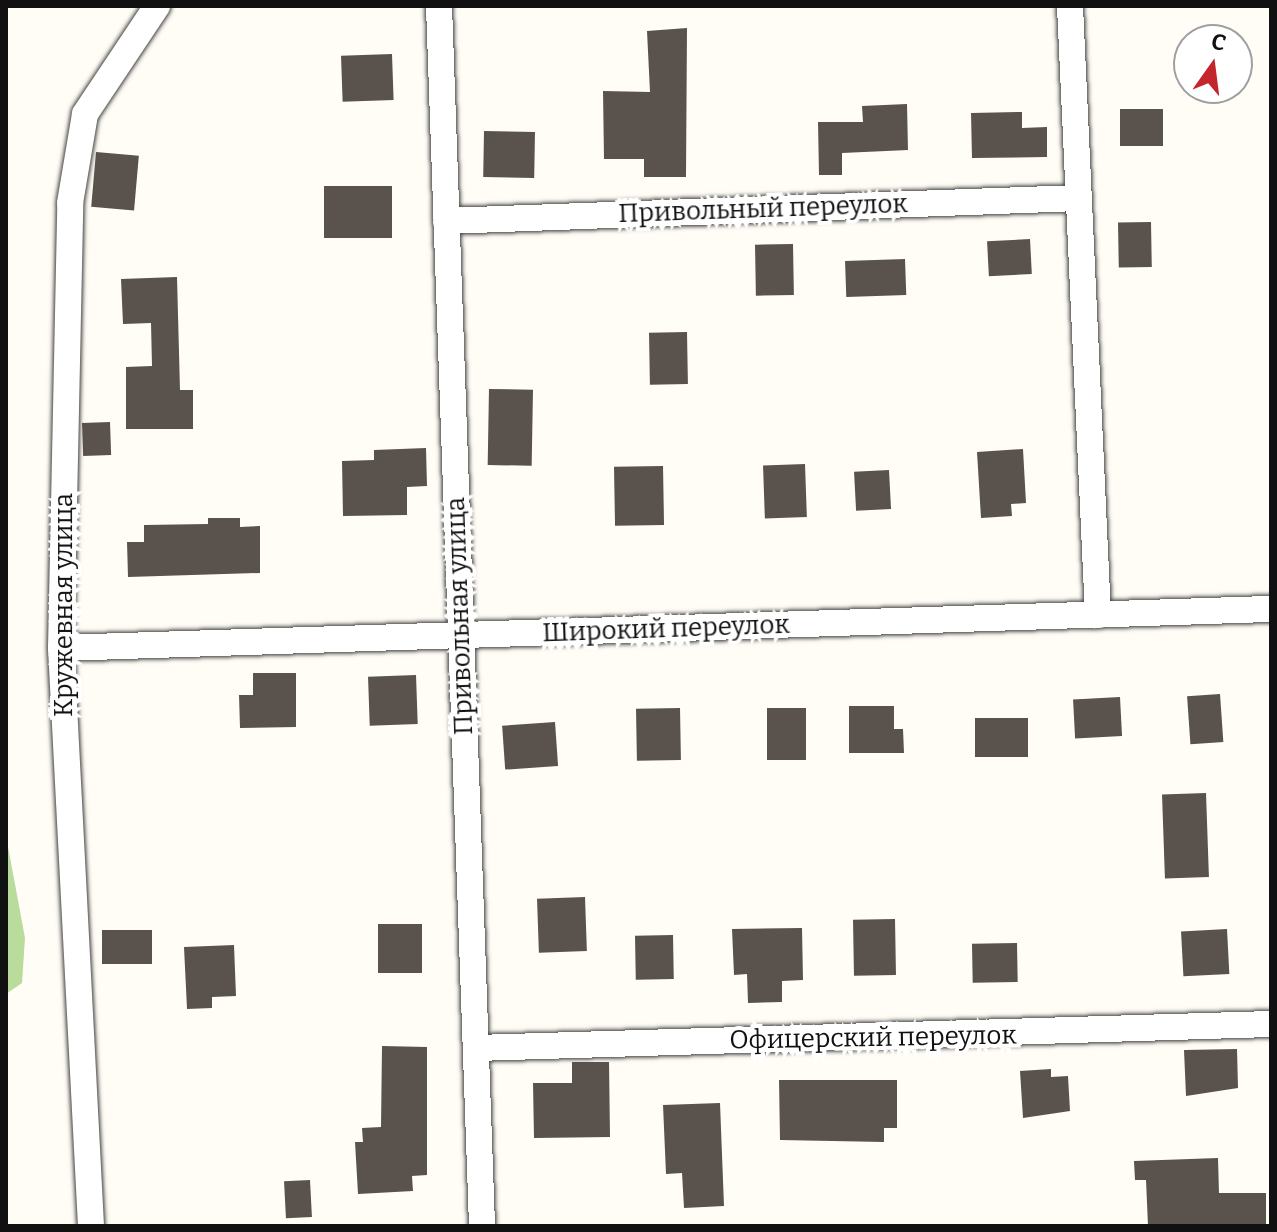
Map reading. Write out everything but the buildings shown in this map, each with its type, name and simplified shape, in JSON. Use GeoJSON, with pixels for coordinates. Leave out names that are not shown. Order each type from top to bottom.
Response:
{"type":"FeatureCollection","features":[{"type":"Feature","properties":{"kind":"street","name":"Кружевная улица"},"geometry":{"type":"LineString","coordinates":[[91,1226],[61,648],[70,203],[85,114],[157,6]]}},
{"type":"Feature","properties":{"kind":"street","name":"Привольная улица"},"geometry":{"type":"LineString","coordinates":[[439,6],[482,1226]]}},
{"type":"Feature","properties":{"kind":"street"},"geometry":{"type":"LineString","coordinates":[[1070,6],[1098,615]]}},
{"type":"Feature","properties":{"kind":"street","name":"Привольный переулок"},"geometry":{"type":"LineString","coordinates":[[446,221],[1079,198]]}},
{"type":"Feature","properties":{"kind":"street","name":"Широкий переулок"},"geometry":{"type":"LineString","coordinates":[[61,648],[1271,609]]}},
{"type":"Feature","properties":{"kind":"street","name":"Офицерский переулок"},"geometry":{"type":"LineString","coordinates":[[476,1048],[1271,1024]]}},
{"type":"Feature","properties":{"kind":"green space"},"geometry":{"type":"Polygon","coordinates":[[[6,836],[25,938],[22,983],[6,994],[6,836]]]}}]}
